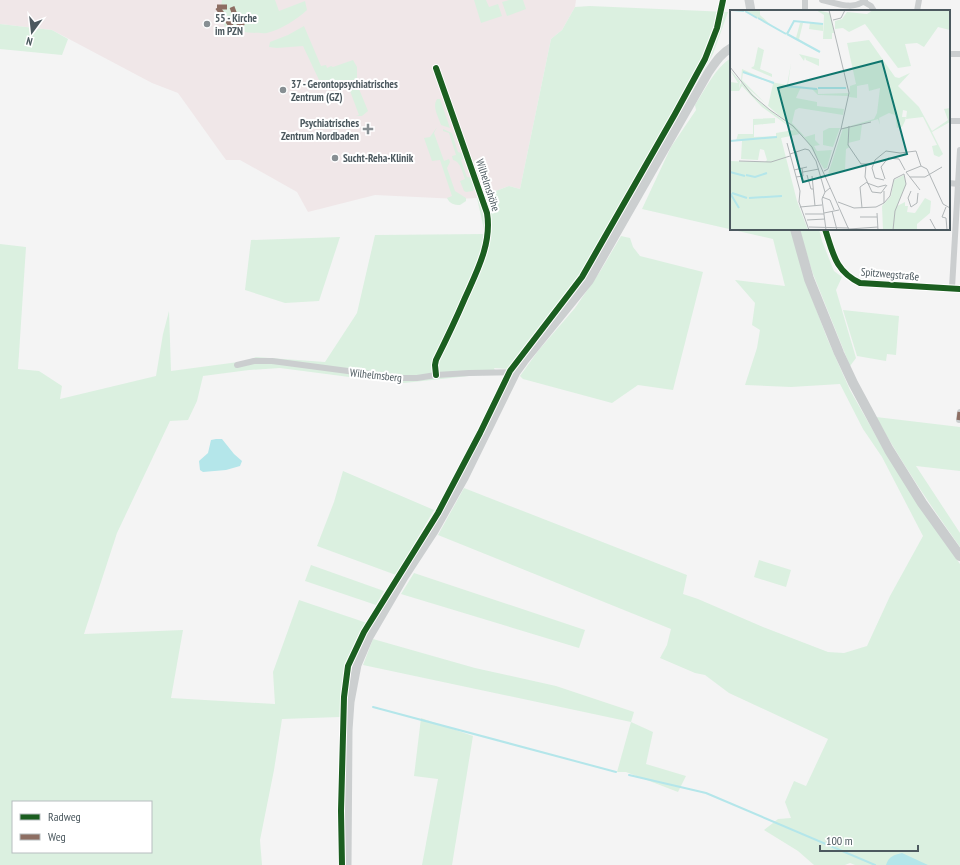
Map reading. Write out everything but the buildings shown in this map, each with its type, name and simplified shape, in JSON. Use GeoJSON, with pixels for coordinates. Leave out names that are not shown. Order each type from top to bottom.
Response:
{"type":"FeatureCollection","features":[{"type":"Feature","properties":{"kind":"main road"},"geometry":{"type":"LineString","coordinates":[[749,0],[751,10]]}},
{"type":"Feature","properties":{"kind":"main road"},"geometry":{"type":"LineString","coordinates":[[347,865],[350,702],[357,665],[369,638],[400,584],[434,531],[464,478],[516,372],[589,281],[717,59],[730,49]]}},
{"type":"Feature","properties":{"kind":"main road"},"geometry":{"type":"LineString","coordinates":[[795,230],[809,279],[853,383],[889,450],[922,503],[960,556]]}},
{"type":"Feature","properties":{"kind":"street"},"geometry":{"type":"LineString","coordinates":[[804,0],[805,10]]}},
{"type":"Feature","properties":{"kind":"street"},"geometry":{"type":"LineString","coordinates":[[822,0],[847,6],[857,5],[865,1],[873,10]]}},
{"type":"Feature","properties":{"kind":"street"},"geometry":{"type":"LineString","coordinates":[[917,10],[919,0]]}},
{"type":"Feature","properties":{"kind":"street","name":"Wilhelmshöhe"},"geometry":{"type":"LineString","coordinates":[[436,68],[488,218],[487,242],[474,278],[436,360],[436,375]]}},
{"type":"Feature","properties":{"kind":"street"},"geometry":{"type":"LineString","coordinates":[[952,288],[960,150]]}},
{"type":"Feature","properties":{"kind":"street"},"geometry":{"type":"LineString","coordinates":[[950,183],[958,184]]}},
{"type":"Feature","properties":{"kind":"street","name":"Spitzwegstraße"},"geometry":{"type":"LineString","coordinates":[[825,230],[835,260],[841,270],[852,279],[860,283],[960,289]]}},
{"type":"Feature","properties":{"kind":"street","name":"Wilhelmsberg"},"geometry":{"type":"LineString","coordinates":[[237,365],[254,361],[272,361],[401,378],[496,371],[516,372]]}},
{"type":"Feature","properties":{"kind":"street"},"geometry":{"type":"LineString","coordinates":[[959,420],[960,412]]}},
{"type":"Feature","properties":{"kind":"shaded area","name":"Psychiatrisches Zentrum Nordbaden"},"geometry":{"type":"Polygon","coordinates":[[[0,0],[576,0],[575,7],[562,30],[551,39],[520,189],[509,186],[477,198],[458,199],[375,195],[308,212],[297,192],[240,160],[226,160],[178,93],[152,83],[52,30],[0,24],[0,0]]]}},
{"type":"Feature","properties":{"kind":"green space"},"geometry":{"type":"Polygon","coordinates":[[[222,0],[275,0],[279,11],[305,1],[307,10],[288,24],[267,33],[227,31],[220,16],[222,0]]]}},
{"type":"Feature","properties":{"kind":"green space"},"geometry":{"type":"Polygon","coordinates":[[[474,0],[486,0],[489,7],[498,4],[502,16],[481,23],[474,0]]]}},
{"type":"Feature","properties":{"kind":"green space"},"geometry":{"type":"Polygon","coordinates":[[[509,0],[523,0],[526,9],[507,16],[502,2],[509,0]]]}},
{"type":"Feature","properties":{"kind":"green space"},"geometry":{"type":"Polygon","coordinates":[[[590,6],[728,12],[713,54],[622,214],[580,282],[509,369],[494,368],[497,375],[478,375],[404,383],[280,368],[249,370],[203,376],[197,401],[188,420],[170,421],[117,533],[84,634],[183,630],[171,698],[275,704],[273,672],[299,600],[367,623],[344,667],[340,717],[282,719],[274,770],[260,840],[262,865],[0,865],[0,244],[26,247],[18,369],[39,371],[62,386],[60,399],[156,376],[163,334],[169,311],[171,371],[246,361],[256,357],[325,362],[357,313],[375,235],[485,234],[477,198],[509,186],[520,189],[551,39],[562,30],[575,7],[590,6]]]}},
{"type":"Feature","properties":{"kind":"green space"},"geometry":{"type":"Polygon","coordinates":[[[0,24],[52,30],[68,39],[62,55],[0,49],[0,24]]]}},
{"type":"Feature","properties":{"kind":"green space"},"geometry":{"type":"Polygon","coordinates":[[[304,26],[321,66],[326,65],[327,68],[331,66],[333,67],[353,60],[357,67],[357,84],[368,111],[362,116],[356,116],[359,115],[347,83],[319,80],[303,46],[277,48],[269,47],[270,42],[288,35],[304,26]]]}},
{"type":"Feature","properties":{"kind":"green space"},"geometry":{"type":"Polygon","coordinates":[[[730,59],[730,229],[642,209],[671,147],[696,110],[695,105],[715,73],[730,59]]]}},
{"type":"Feature","properties":{"kind":"green space"},"geometry":{"type":"Polygon","coordinates":[[[437,99],[440,99],[450,128],[441,125],[435,108],[437,99]]]}},
{"type":"Feature","properties":{"kind":"green space"},"geometry":{"type":"Polygon","coordinates":[[[437,127],[434,133],[444,161],[449,159],[450,162],[447,168],[455,191],[466,198],[466,201],[460,205],[449,202],[447,198],[452,196],[440,160],[432,161],[424,138],[430,137],[437,127]]]}},
{"type":"Feature","properties":{"kind":"green space"},"geometry":{"type":"Polygon","coordinates":[[[443,129],[452,133],[458,152],[464,154],[465,159],[461,160],[467,177],[473,178],[475,184],[473,191],[464,191],[460,181],[465,179],[462,170],[460,165],[453,160],[452,156],[456,155],[449,133],[443,131],[443,129]]]}},
{"type":"Feature","properties":{"kind":"green space"},"geometry":{"type":"Polygon","coordinates":[[[734,230],[791,230],[810,293],[827,338],[850,390],[884,450],[960,564],[960,865],[855,865],[850,863],[845,865],[814,865],[798,851],[764,830],[778,819],[791,818],[785,802],[794,781],[806,786],[828,739],[729,693],[705,675],[695,673],[660,658],[667,645],[671,629],[438,535],[464,488],[687,575],[683,594],[763,627],[828,652],[844,653],[867,646],[890,596],[923,536],[882,457],[863,429],[840,384],[791,387],[745,385],[757,348],[760,330],[752,325],[755,303],[735,280],[785,286],[773,239],[734,230]]]}},
{"type":"Feature","properties":{"kind":"green space"},"geometry":{"type":"Polygon","coordinates":[[[799,230],[819,230],[834,271],[842,277],[836,290],[856,358],[850,366],[813,274],[799,230]]]}},
{"type":"Feature","properties":{"kind":"green space"},"geometry":{"type":"Polygon","coordinates":[[[621,236],[630,238],[633,247],[640,256],[703,272],[673,390],[638,385],[612,403],[523,379],[520,376],[538,351],[575,308],[601,270],[621,236]]]}},
{"type":"Feature","properties":{"kind":"green space"},"geometry":{"type":"Polygon","coordinates":[[[340,237],[319,301],[285,303],[245,290],[251,240],[340,237]]]}},
{"type":"Feature","properties":{"kind":"green space"},"geometry":{"type":"Polygon","coordinates":[[[843,310],[899,316],[896,355],[887,354],[886,361],[857,356],[843,310]]]}},
{"type":"Feature","properties":{"kind":"green space"},"geometry":{"type":"Polygon","coordinates":[[[876,417],[960,427],[960,471],[916,466],[960,533],[960,547],[916,483],[876,417]]]}},
{"type":"Feature","properties":{"kind":"green space"},"geometry":{"type":"Polygon","coordinates":[[[343,471],[434,510],[396,575],[317,546],[334,502],[343,471]]]}},
{"type":"Feature","properties":{"kind":"green space"},"geometry":{"type":"Polygon","coordinates":[[[759,560],[791,570],[786,587],[754,577],[759,560]]]}},
{"type":"Feature","properties":{"kind":"green space"},"geometry":{"type":"Polygon","coordinates":[[[311,565],[384,591],[376,605],[305,581],[311,565]]]}},
{"type":"Feature","properties":{"kind":"green space"},"geometry":{"type":"Polygon","coordinates":[[[414,573],[585,630],[579,648],[401,594],[414,573]]]}},
{"type":"Feature","properties":{"kind":"green space"},"geometry":{"type":"Polygon","coordinates":[[[373,639],[475,668],[556,686],[634,712],[631,722],[363,665],[373,639]]]}},
{"type":"Feature","properties":{"kind":"green space"},"geometry":{"type":"Polygon","coordinates":[[[421,718],[473,736],[452,865],[422,865],[438,779],[414,776],[421,718]]]}},
{"type":"Feature","properties":{"kind":"green space"},"geometry":{"type":"Polygon","coordinates":[[[631,722],[653,732],[646,764],[686,776],[678,792],[626,772],[617,772],[631,722]]]}},
{"type":"Feature","properties":{"kind":"water"},"geometry":{"type":"Polygon","coordinates":[[[222,439],[234,454],[242,461],[240,466],[226,470],[203,472],[200,470],[199,461],[208,453],[211,440],[222,439]]]}},
{"type":"Feature","properties":{"kind":"water"},"geometry":{"type":"Polygon","coordinates":[[[902,853],[928,865],[886,865],[892,856],[902,853]]]}},
{"type":"Feature","properties":{"kind":"waterway"},"geometry":{"type":"LineString","coordinates":[[373,707],[616,772]]}},
{"type":"Feature","properties":{"kind":"waterway"},"geometry":{"type":"LineString","coordinates":[[629,775],[706,793],[875,865]]}},
{"type":"Feature","properties":{"kind":"marked path"},"geometry":{"type":"LineString","coordinates":[[217,7],[232,7],[235,15],[242,24],[237,27],[232,27],[217,7]]}},
{"type":"Feature","properties":{"kind":"marked path"},"geometry":{"type":"LineString","coordinates":[[959,420],[960,412]]}},
{"type":"Feature","properties":{"kind":"cycle path"},"geometry":{"type":"LineString","coordinates":[[342,865],[341,811],[344,697],[348,666],[364,632],[438,513],[480,433],[510,371],[582,277],[675,114],[705,59],[717,28],[723,0]]}},
{"type":"Feature","properties":{"kind":"cycle path"},"geometry":{"type":"LineString","coordinates":[[436,68],[487,213],[488,224],[482,257],[458,314],[436,360],[436,375]]}},
{"type":"Feature","properties":{"kind":"cycle path"},"geometry":{"type":"LineString","coordinates":[[825,230],[833,253],[840,267],[845,273],[860,283],[960,289]]}},
{"type":"Feature","properties":{"kind":"place","name":"55 - Kirche im PZN"},"geometry":{"type":"Point","coordinates":[207,24]}},
{"type":"Feature","properties":{"kind":"place","name":"37 - Gerontopsychiatrisches Zentrum (GZ)"},"geometry":{"type":"Point","coordinates":[283,90]}},
{"type":"Feature","properties":{"kind":"place","name":"Psychiatrisches Zentrum Nordbaden"},"geometry":{"type":"Point","coordinates":[368,129]}},
{"type":"Feature","properties":{"kind":"place","name":"Sucht-Reha-Klinik"},"geometry":{"type":"Point","coordinates":[335,158]}}]}
